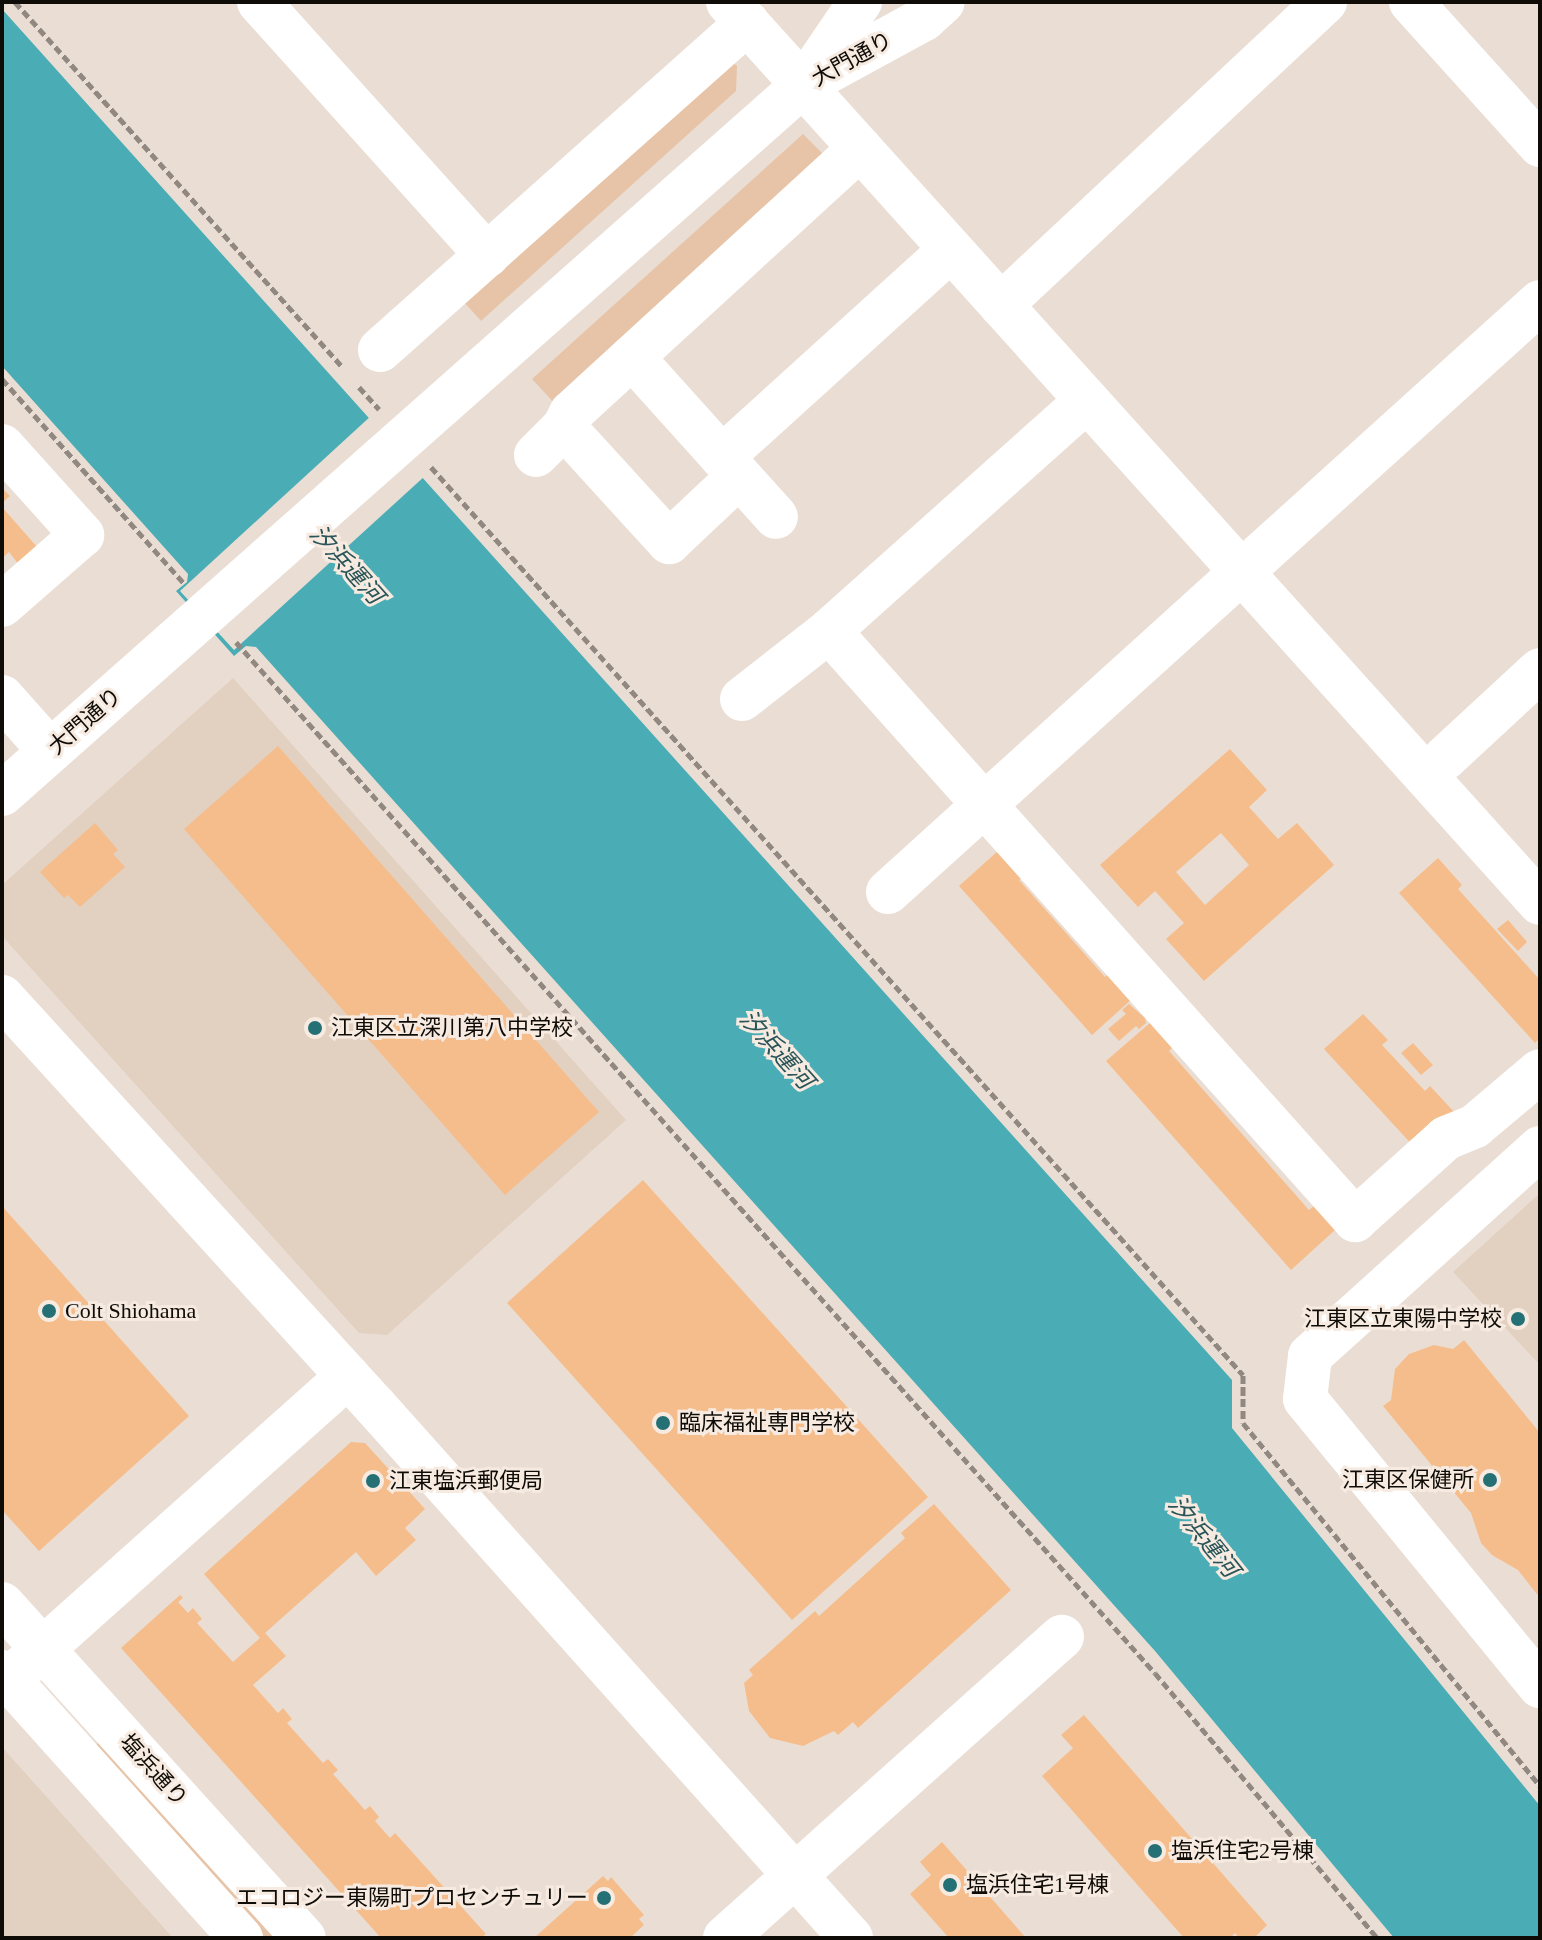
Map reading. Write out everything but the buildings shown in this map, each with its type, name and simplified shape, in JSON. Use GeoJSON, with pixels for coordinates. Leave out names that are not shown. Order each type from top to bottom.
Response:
{"type":"FeatureCollection","features":[{"type":"Feature","properties":{"kind":"street"},"geometry":{"type":"LineString","coordinates":[[259,2],[487,255]]}},
{"type":"Feature","properties":{"kind":"street","name":"大門通り"},"geometry":{"type":"LineString","coordinates":[[803,85],[860,2]]}},
{"type":"Feature","properties":{"kind":"street","name":"大門通り"},"geometry":{"type":"LineString","coordinates":[[2,794],[803,85],[924,19],[943,2]]}},
{"type":"Feature","properties":{"kind":"street"},"geometry":{"type":"LineString","coordinates":[[1001,305],[1325,2]]}},
{"type":"Feature","properties":{"kind":"street"},"geometry":{"type":"LineString","coordinates":[[1425,7],[1540,145]]}},
{"type":"Feature","properties":{"kind":"street"},"geometry":{"type":"LineString","coordinates":[[359,367],[487,255],[738,12],[1539,899]]}},
{"type":"Feature","properties":{"kind":"street"},"geometry":{"type":"LineString","coordinates":[[860,148],[632,357],[557,432],[669,542],[730,467],[951,249]]}},
{"type":"Feature","properties":{"kind":"street"},"geometry":{"type":"LineString","coordinates":[[888,892],[1540,302]]}},
{"type":"Feature","properties":{"kind":"street"},"geometry":{"type":"LineString","coordinates":[[632,357],[776,517]]}},
{"type":"Feature","properties":{"kind":"street"},"geometry":{"type":"LineString","coordinates":[[742,699],[829,631],[1087,400]]}},
{"type":"Feature","properties":{"kind":"street"},"geometry":{"type":"LineString","coordinates":[[2,446],[82,535],[2,605]]}},
{"type":"Feature","properties":{"kind":"street"},"geometry":{"type":"LineString","coordinates":[[829,631],[1355,1220],[1446,1138],[1475,1126],[1540,1071]]}},
{"type":"Feature","properties":{"kind":"street"},"geometry":{"type":"LineString","coordinates":[[1445,758],[1540,670]]}},
{"type":"Feature","properties":{"kind":"street"},"geometry":{"type":"LineString","coordinates":[[2,697],[50,751]]}},
{"type":"Feature","properties":{"kind":"street"},"geometry":{"type":"LineString","coordinates":[[2,997],[348,1376],[851,1938]]}},
{"type":"Feature","properties":{"kind":"street"},"geometry":{"type":"LineString","coordinates":[[1540,1148],[1310,1356],[1305,1399],[1540,1686]]}},
{"type":"Feature","properties":{"kind":"street"},"geometry":{"type":"LineString","coordinates":[[241,1938],[5,1676],[43,1648],[348,1376]]}},
{"type":"Feature","properties":{"kind":"street","name":"塩浜通り"},"geometry":{"type":"LineString","coordinates":[[2,1604],[304,1938]]}},
{"type":"Feature","properties":{"kind":"street"},"geometry":{"type":"LineString","coordinates":[[725,1938],[1062,1637]]}},
{"type":"Feature","properties":{"kind":"path"},"geometry":{"type":"LineString","coordinates":[[15,2],[359,367],[386,416]]}},
{"type":"Feature","properties":{"kind":"path"},"geometry":{"type":"LineString","coordinates":[[2,379],[192,593]]}},
{"type":"Feature","properties":{"kind":"path"},"geometry":{"type":"LineString","coordinates":[[428,464],[1243,1375],[1243,1423],[1540,1786]]}},
{"type":"Feature","properties":{"kind":"path"},"geometry":{"type":"LineString","coordinates":[[235,640],[1155,1673],[1377,1938]]}},
{"type":"Feature","properties":{"kind":"shaded area"},"geometry":{"type":"Polygon","coordinates":[[[730,60],[737,66],[736,91],[481,321],[462,300],[730,60]]]}},
{"type":"Feature","properties":{"kind":"shaded area"},"geometry":{"type":"Polygon","coordinates":[[[803,134],[823,154],[556,405],[532,379],[803,134]]]}},
{"type":"Feature","properties":{"kind":"shaded area","name":"江東区立深川第八中学校"},"geometry":{"type":"Polygon","coordinates":[[[233,678],[626,1120],[387,1335],[359,1333],[2,936],[2,885],[233,678]]]}},
{"type":"Feature","properties":{"kind":"shaded area","name":"江東区立東陽中学校"},"geometry":{"type":"Polygon","coordinates":[[[1540,1193],[1540,1365],[1453,1272],[1540,1193]]]}},
{"type":"Feature","properties":{"kind":"shaded area"},"geometry":{"type":"Polygon","coordinates":[[[99,1742],[275,1938],[263,1938],[93,1747],[99,1742]]]}},
{"type":"Feature","properties":{"kind":"shaded area"},"geometry":{"type":"Polygon","coordinates":[[[2,1747],[173,1938],[2,1938],[2,1747]]]}},
{"type":"Feature","properties":{"kind":"water","name":"汐浜運河"},"geometry":{"type":"Polygon","coordinates":[[[2,9],[1232,1380],[1232,1428],[1540,1806],[1540,1938],[1394,1938],[1155,1651],[256,647],[246,646],[234,656],[176,591],[187,582],[188,574],[2,366],[2,9]]]}},
{"type":"Feature","properties":{"kind":"pier"},"geometry":{"type":"Polygon","coordinates":[[[372,415],[426,475],[234,650],[180,591],[372,415]]]}},
{"type":"Feature","properties":{"kind":"place","name":"江東区立深川第八中学校"},"geometry":{"type":"Point","coordinates":[315,1028]}},
{"type":"Feature","properties":{"kind":"place","name":"Colt Shiohama"},"geometry":{"type":"Point","coordinates":[49,1311]}},
{"type":"Feature","properties":{"kind":"place","name":"江東区立東陽中学校"},"geometry":{"type":"Point","coordinates":[1518,1319]}},
{"type":"Feature","properties":{"kind":"place","name":"臨床福祉専門学校"},"geometry":{"type":"Point","coordinates":[663,1423]}},
{"type":"Feature","properties":{"kind":"place","name":"江東区保健所"},"geometry":{"type":"Point","coordinates":[1490,1480]}},
{"type":"Feature","properties":{"kind":"place","name":"江東塩浜郵便局"},"geometry":{"type":"Point","coordinates":[373,1481]}},
{"type":"Feature","properties":{"kind":"place","name":"塩浜住宅2号棟"},"geometry":{"type":"Point","coordinates":[1155,1851]}},
{"type":"Feature","properties":{"kind":"place","name":"塩浜住宅1号棟"},"geometry":{"type":"Point","coordinates":[950,1885]}},
{"type":"Feature","properties":{"kind":"place","name":"エコロジー東陽町プロセンチュリー"},"geometry":{"type":"Point","coordinates":[604,1898]}}]}
